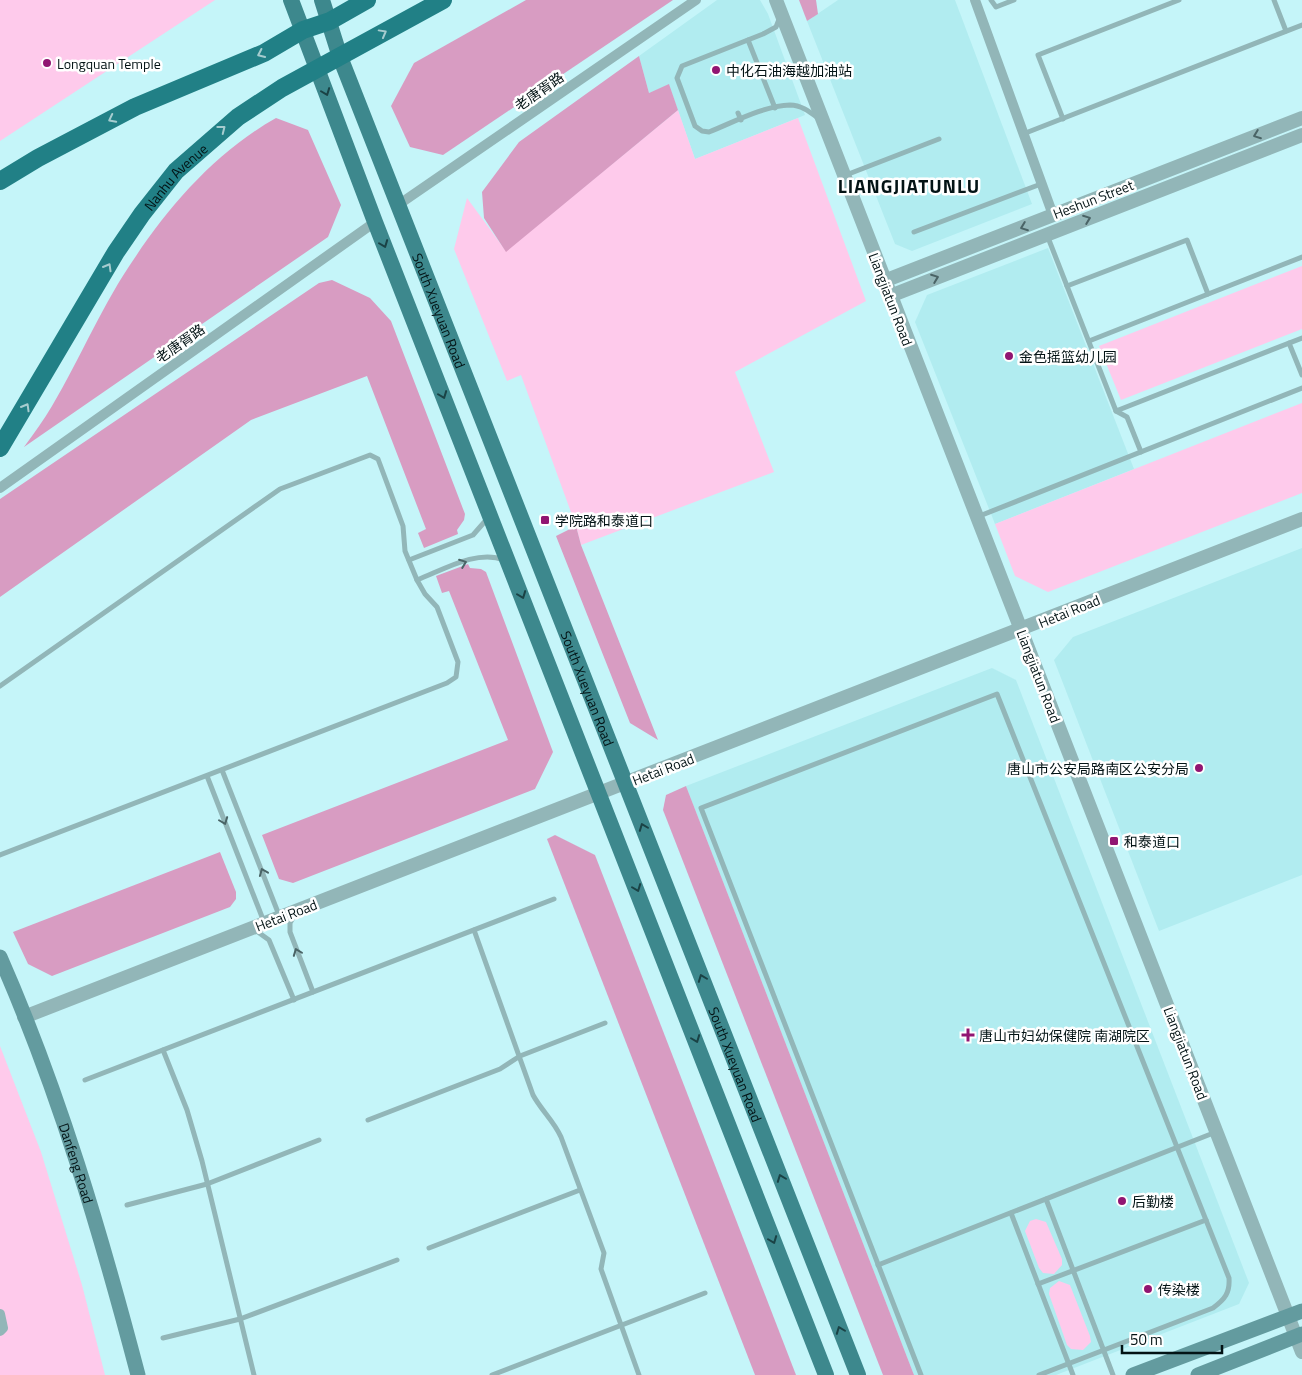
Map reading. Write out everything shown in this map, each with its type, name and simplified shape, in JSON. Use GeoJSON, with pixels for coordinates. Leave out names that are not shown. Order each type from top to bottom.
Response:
{"type":"FeatureCollection","features":[{"type":"Feature","properties":{"kind":"highway"},"geometry":{"type":"LineString","coordinates":[[0,181],[38,158],[135,107],[264,53],[303,30],[330,21],[367,0]]}},
{"type":"Feature","properties":{"kind":"highway","name":"Nanhu Avenue"},"geometry":{"type":"LineString","coordinates":[[0,448],[116,252],[142,214],[176,172],[210,139],[238,117],[282,88],[443,0]]}},
{"type":"Feature","properties":{"kind":"main road","name":"South Xueyuan Road"},"geometry":{"type":"LineString","coordinates":[[291,0],[375,222],[826,1375]]}},
{"type":"Feature","properties":{"kind":"main road","name":"South Xueyuan Road"},"geometry":{"type":"LineString","coordinates":[[322,0],[340,57],[858,1375]]}},
{"type":"Feature","properties":{"kind":"main road","name":"Danfeng Road"},"geometry":{"type":"LineString","coordinates":[[0,957],[24,1018],[90,1205],[138,1375]]}},
{"type":"Feature","properties":{"kind":"main road"},"geometry":{"type":"LineString","coordinates":[[1133,1375],[1295,1313]]}},
{"type":"Feature","properties":{"kind":"main road"},"geometry":{"type":"LineString","coordinates":[[1198,1375],[1299,1335]]}},
{"type":"Feature","properties":{"kind":"street","name":"老唐胥路"},"geometry":{"type":"LineString","coordinates":[[398,205],[696,0]]}},
{"type":"Feature","properties":{"kind":"street","name":"Liangjiatun Road"},"geometry":{"type":"LineString","coordinates":[[776,0],[1216,1132],[1295,1313],[1302,1352]]}},
{"type":"Feature","properties":{"kind":"street"},"geometry":{"type":"LineString","coordinates":[[975,0],[1053,215]]}},
{"type":"Feature","properties":{"kind":"street","name":"Heshun Street"},"geometry":{"type":"LineString","coordinates":[[884,281],[1302,118]]}},
{"type":"Feature","properties":{"kind":"street","name":"Heshun Street"},"geometry":{"type":"LineString","coordinates":[[890,296],[1302,135]]}},
{"type":"Feature","properties":{"kind":"street","name":"老唐胥路"},"geometry":{"type":"LineString","coordinates":[[0,488],[375,222]]}},
{"type":"Feature","properties":{"kind":"street","name":"Hetai Road"},"geometry":{"type":"LineString","coordinates":[[24,1018],[1302,520]]}},
{"type":"Feature","properties":{"kind":"street"},"geometry":{"type":"LineString","coordinates":[[0,1314],[3,1328],[0,1331]]}},
{"type":"Feature","properties":{"kind":"lane"},"geometry":{"type":"LineString","coordinates":[[991,0],[996,7],[1014,0]]}},
{"type":"Feature","properties":{"kind":"lane"},"geometry":{"type":"LineString","coordinates":[[1063,119],[1038,55],[1179,0]]}},
{"type":"Feature","properties":{"kind":"lane"},"geometry":{"type":"LineString","coordinates":[[1274,0],[1286,31]]}},
{"type":"Feature","properties":{"kind":"lane"},"geometry":{"type":"LineString","coordinates":[[782,15],[776,27],[715,55],[682,66],[677,78],[695,126],[702,131],[710,132],[774,108],[792,105],[808,110],[823,122]]}},
{"type":"Feature","properties":{"kind":"lane"},"geometry":{"type":"LineString","coordinates":[[1023,134],[1302,25]]}},
{"type":"Feature","properties":{"kind":"lane"},"geometry":{"type":"LineString","coordinates":[[748,40],[774,108]]}},
{"type":"Feature","properties":{"kind":"lane"},"geometry":{"type":"LineString","coordinates":[[738,113],[741,120]]}},
{"type":"Feature","properties":{"kind":"lane"},"geometry":{"type":"LineString","coordinates":[[844,176],[938,139]]}},
{"type":"Feature","properties":{"kind":"lane"},"geometry":{"type":"LineString","coordinates":[[914,232],[1042,184]]}},
{"type":"Feature","properties":{"kind":"lane"},"geometry":{"type":"LineString","coordinates":[[1047,235],[1116,411],[1127,417],[1142,452]]}},
{"type":"Feature","properties":{"kind":"lane"},"geometry":{"type":"LineString","coordinates":[[1067,286],[1187,240],[1208,294]]}},
{"type":"Feature","properties":{"kind":"lane"},"geometry":{"type":"LineString","coordinates":[[1088,341],[1302,257]]}},
{"type":"Feature","properties":{"kind":"lane"},"geometry":{"type":"LineString","coordinates":[[1116,411],[1302,338]]}},
{"type":"Feature","properties":{"kind":"lane"},"geometry":{"type":"LineString","coordinates":[[1289,343],[1302,375]]}},
{"type":"Feature","properties":{"kind":"lane"},"geometry":{"type":"LineString","coordinates":[[977,517],[1302,388]]}},
{"type":"Feature","properties":{"kind":"lane"},"geometry":{"type":"LineString","coordinates":[[0,686],[280,489],[370,455],[378,459],[404,526],[405,551],[425,594],[438,607],[458,662],[456,677],[447,683],[0,854]]}},
{"type":"Feature","properties":{"kind":"lane"},"geometry":{"type":"LineString","coordinates":[[409,560],[473,535],[490,515]]}},
{"type":"Feature","properties":{"kind":"lane"},"geometry":{"type":"LineString","coordinates":[[417,580],[480,556],[493,556],[509,562]]}},
{"type":"Feature","properties":{"kind":"lane"},"geometry":{"type":"LineString","coordinates":[[921,1375],[701,808],[997,694],[1230,1278],[1230,1292],[1223,1301],[1213,1308],[1039,1375]]}},
{"type":"Feature","properties":{"kind":"lane"},"geometry":{"type":"LineString","coordinates":[[222,770],[280,918]]}},
{"type":"Feature","properties":{"kind":"lane"},"geometry":{"type":"LineString","coordinates":[[207,776],[259,926],[269,940],[294,1000]]}},
{"type":"Feature","properties":{"kind":"lane"},"geometry":{"type":"LineString","coordinates":[[85,1080],[554,899]]}},
{"type":"Feature","properties":{"kind":"lane"},"geometry":{"type":"LineString","coordinates":[[297,911],[290,922],[290,932],[313,992]]}},
{"type":"Feature","properties":{"kind":"lane"},"geometry":{"type":"LineString","coordinates":[[474,930],[533,1095],[540,1107],[554,1123],[561,1137],[604,1253],[601,1269],[639,1375]]}},
{"type":"Feature","properties":{"kind":"lane"},"geometry":{"type":"LineString","coordinates":[[368,1120],[500,1069],[520,1056],[605,1023]]}},
{"type":"Feature","properties":{"kind":"lane"},"geometry":{"type":"LineString","coordinates":[[163,1050],[187,1110],[254,1375]]}},
{"type":"Feature","properties":{"kind":"lane"},"geometry":{"type":"LineString","coordinates":[[878,1265],[1216,1132]]}},
{"type":"Feature","properties":{"kind":"lane"},"geometry":{"type":"LineString","coordinates":[[127,1205],[207,1184],[320,1140]]}},
{"type":"Feature","properties":{"kind":"lane"},"geometry":{"type":"LineString","coordinates":[[430,1248],[580,1190]]}},
{"type":"Feature","properties":{"kind":"lane"},"geometry":{"type":"LineString","coordinates":[[1046,1199],[1113,1375]]}},
{"type":"Feature","properties":{"kind":"lane"},"geometry":{"type":"LineString","coordinates":[[1011,1213],[1074,1375]]}},
{"type":"Feature","properties":{"kind":"lane"},"geometry":{"type":"LineString","coordinates":[[1038,1284],[1206,1220]]}},
{"type":"Feature","properties":{"kind":"lane"},"geometry":{"type":"LineString","coordinates":[[163,1338],[240,1319],[397,1260]]}},
{"type":"Feature","properties":{"kind":"lane"},"geometry":{"type":"LineString","coordinates":[[492,1375],[705,1293]]}},
{"type":"Feature","properties":{"kind":"shaded area","name":"Longquan Temple"},"geometry":{"type":"Polygon","coordinates":[[[0,0],[215,0],[0,141],[0,0]]]}},
{"type":"Feature","properties":{"kind":"shaded area"},"geometry":{"type":"Polygon","coordinates":[[[526,0],[673,0],[443,155],[410,147],[391,106],[414,63],[526,0]]]}},
{"type":"Feature","properties":{"kind":"shaded area","name":"中化石油海越加油站"},"geometry":{"type":"Polygon","coordinates":[[[717,0],[760,0],[768,14],[805,115],[695,159],[669,85],[649,93],[639,56],[717,0]]]}},
{"type":"Feature","properties":{"kind":"shaded area"},"geometry":{"type":"Polygon","coordinates":[[[799,0],[816,0],[818,14],[807,21],[799,0]]]}},
{"type":"Feature","properties":{"kind":"shaded area"},"geometry":{"type":"Polygon","coordinates":[[[838,0],[955,0],[1032,204],[912,251],[895,244],[807,21],[838,0]]]}},
{"type":"Feature","properties":{"kind":"shaded area"},"geometry":{"type":"Polygon","coordinates":[[[639,56],[649,93],[669,84],[678,110],[506,252],[484,218],[482,192],[519,142],[639,56]]]}},
{"type":"Feature","properties":{"kind":"shaded area"},"geometry":{"type":"Polygon","coordinates":[[[678,110],[695,159],[798,118],[866,301],[735,372],[774,472],[581,545],[576,526],[521,375],[507,381],[454,249],[467,198],[506,251],[678,110]]]}},
{"type":"Feature","properties":{"kind":"shaded area"},"geometry":{"type":"Polygon","coordinates":[[[276,118],[308,130],[341,205],[328,237],[24,447],[52,406],[124,274],[165,216],[216,161],[235,145],[276,118]]]}},
{"type":"Feature","properties":{"kind":"shaded area","name":"金色摇篮幼儿园"},"geometry":{"type":"Polygon","coordinates":[[[1048,248],[1134,469],[995,524],[915,322],[927,295],[1048,248]]]}},
{"type":"Feature","properties":{"kind":"shaded area"},"geometry":{"type":"Polygon","coordinates":[[[1302,266],[1302,329],[1121,400],[1099,346],[1302,266]]]}},
{"type":"Feature","properties":{"kind":"shaded area"},"geometry":{"type":"Polygon","coordinates":[[[332,280],[370,298],[391,321],[465,514],[464,520],[457,530],[458,534],[424,548],[418,533],[426,529],[367,376],[251,420],[0,597],[0,499],[319,283],[332,280]]]}},
{"type":"Feature","properties":{"kind":"shaded area"},"geometry":{"type":"Polygon","coordinates":[[[1302,403],[1302,493],[1048,592],[1015,576],[995,524],[1302,403]]]}},
{"type":"Feature","properties":{"kind":"shaded area"},"geometry":{"type":"Polygon","coordinates":[[[576,526],[581,545],[658,740],[630,723],[556,536],[576,526]]]}},
{"type":"Feature","properties":{"kind":"shaded area","name":"唐山市公安局路南区公安分局"},"geometry":{"type":"Polygon","coordinates":[[[1302,548],[1302,875],[1159,931],[1054,660],[1073,637],[1302,548]]]}},
{"type":"Feature","properties":{"kind":"shaded area"},"geometry":{"type":"Polygon","coordinates":[[[468,564],[470,568],[481,569],[486,572],[553,752],[535,789],[293,883],[279,879],[262,835],[508,740],[449,591],[442,593],[436,576],[468,564]]]}},
{"type":"Feature","properties":{"kind":"shaded area","name":"唐山市妇幼保健院 南湖院区"},"geometry":{"type":"Polygon","coordinates":[[[992,668],[1016,680],[1249,1283],[1239,1304],[1056,1375],[914,1375],[686,786],[992,668]]]}},
{"type":"Feature","properties":{"kind":"shaded area"},"geometry":{"type":"Polygon","coordinates":[[[686,786],[914,1375],[883,1375],[663,810],[666,795],[686,786]]]}},
{"type":"Feature","properties":{"kind":"shaded area"},"geometry":{"type":"Polygon","coordinates":[[[555,835],[595,855],[796,1375],[755,1375],[547,839],[555,835]]]}},
{"type":"Feature","properties":{"kind":"shaded area"},"geometry":{"type":"Polygon","coordinates":[[[220,852],[236,892],[236,899],[230,907],[52,976],[28,964],[13,932],[220,852]]]}},
{"type":"Feature","properties":{"kind":"shaded area"},"geometry":{"type":"Polygon","coordinates":[[[0,1046],[41,1152],[82,1285],[105,1375],[0,1375],[0,1046]]]}},
{"type":"Feature","properties":{"kind":"shaded area"},"geometry":{"type":"Polygon","coordinates":[[[1036,1219],[1046,1222],[1062,1259],[1062,1265],[1054,1274],[1043,1273],[1039,1268],[1025,1231],[1030,1221],[1036,1219]]]}},
{"type":"Feature","properties":{"kind":"shaded area"},"geometry":{"type":"Polygon","coordinates":[[[1059,1281],[1070,1285],[1090,1336],[1091,1342],[1083,1350],[1071,1349],[1067,1345],[1049,1294],[1050,1288],[1059,1281]]]}},
{"type":"Feature","properties":{"kind":"place","name":"Longquan Temple"},"geometry":{"type":"Point","coordinates":[47,63]}},
{"type":"Feature","properties":{"kind":"place","name":"中化石油海越加油站"},"geometry":{"type":"Point","coordinates":[716,70]}},
{"type":"Feature","properties":{"kind":"place","name":"金色摇篮幼儿园"},"geometry":{"type":"Point","coordinates":[1009,356]}},
{"type":"Feature","properties":{"kind":"place","name":"学院路和泰道口"},"geometry":{"type":"Point","coordinates":[545,520]}},
{"type":"Feature","properties":{"kind":"place","name":"唐山市公安局路南区公安分局"},"geometry":{"type":"Point","coordinates":[1199,768]}},
{"type":"Feature","properties":{"kind":"place","name":"和泰道口"},"geometry":{"type":"Point","coordinates":[1114,841]}},
{"type":"Feature","properties":{"kind":"place","name":"唐山市妇幼保健院 南湖院区"},"geometry":{"type":"Point","coordinates":[968,1035]}},
{"type":"Feature","properties":{"kind":"place","name":"后勤楼"},"geometry":{"type":"Point","coordinates":[1122,1201]}},
{"type":"Feature","properties":{"kind":"place","name":"传染楼"},"geometry":{"type":"Point","coordinates":[1148,1289]}},
{"type":"Feature","properties":{"kind":"district","name":"LIANGJIATUNLU"},"geometry":{"type":"Point","coordinates":[909,185]}}]}
